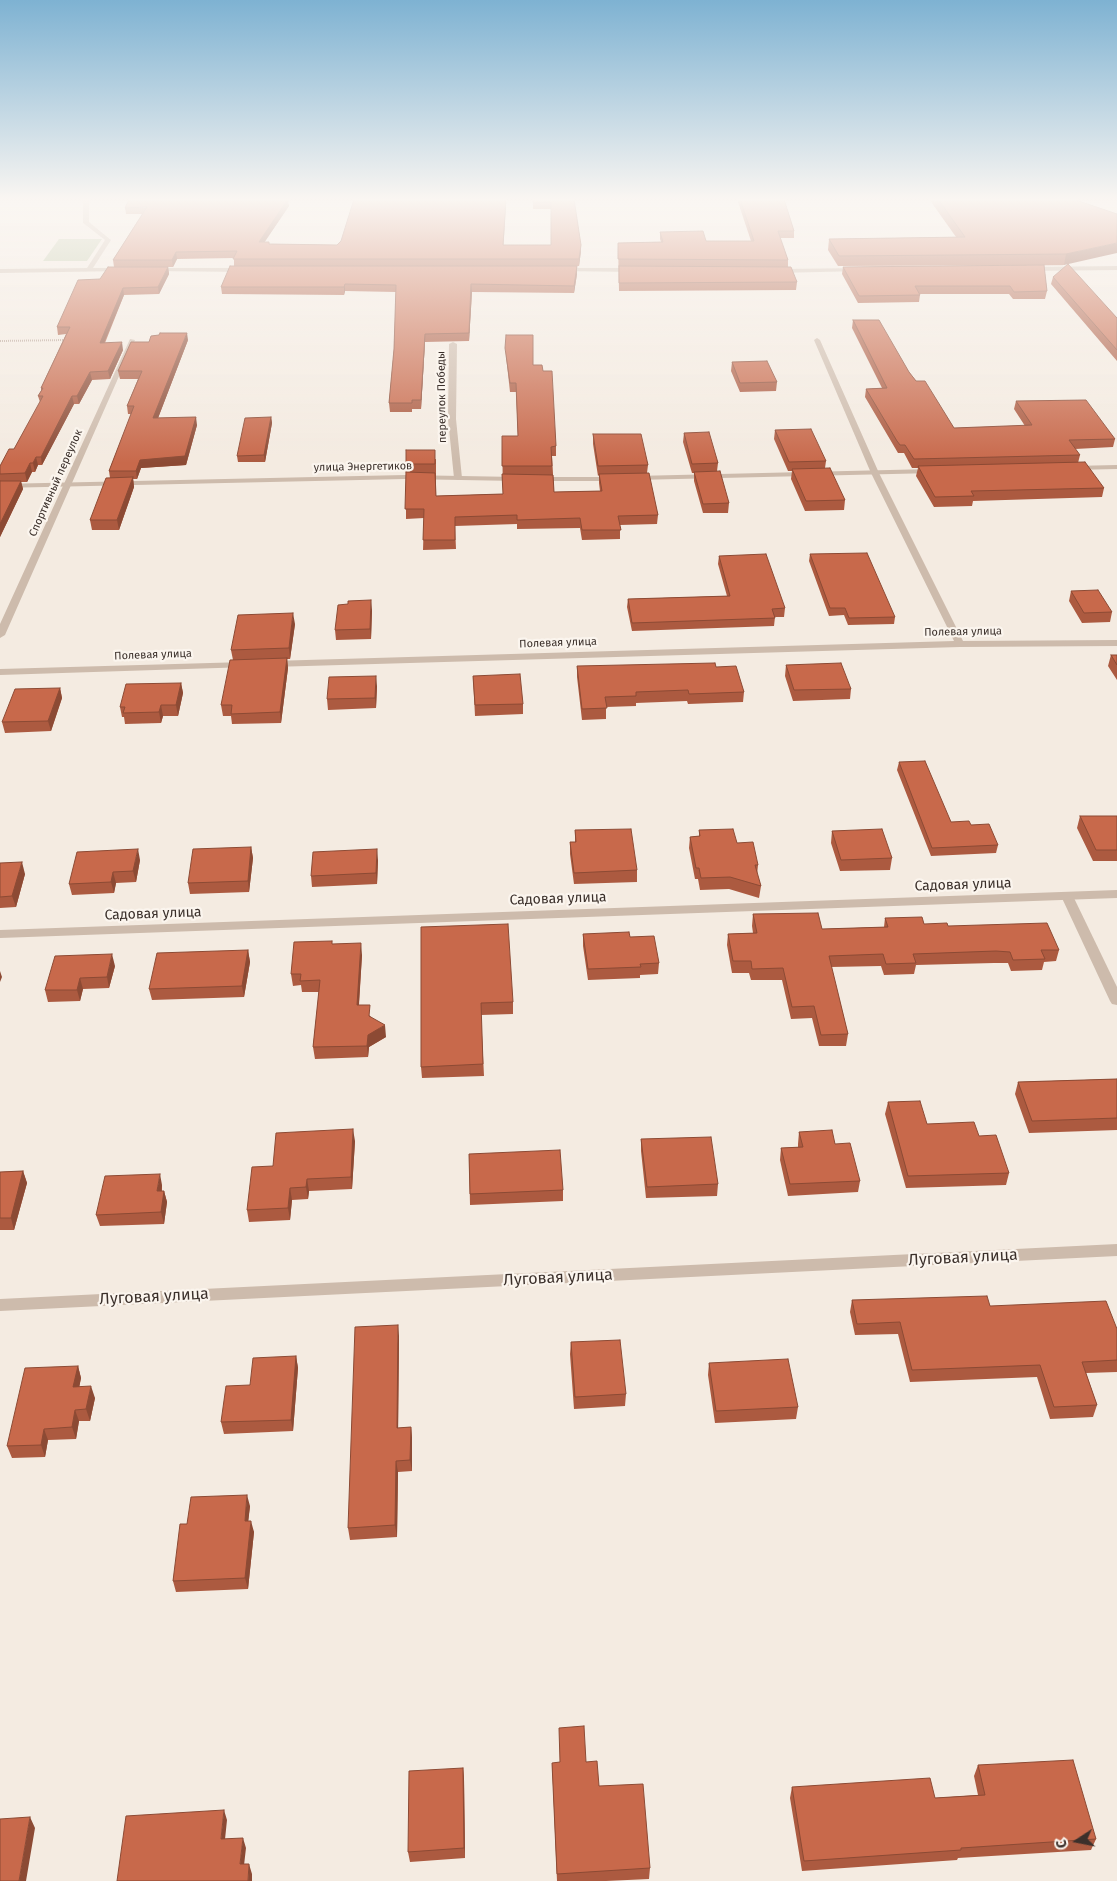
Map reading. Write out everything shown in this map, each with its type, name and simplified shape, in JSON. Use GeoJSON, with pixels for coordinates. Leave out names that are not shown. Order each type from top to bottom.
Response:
{"type":"FeatureCollection","features":[{"type":"Feature","properties":{"kind":"street","name":"Спортивный переулок"},"geometry":{"type":"LineString","coordinates":[[0,635],[132,340]]}},
{"type":"Feature","properties":{"kind":"street"},"geometry":{"type":"LineString","coordinates":[[817,340],[875,473],[960,644]]}},
{"type":"Feature","properties":{"kind":"street","name":"переулок Победы"},"geometry":{"type":"LineString","coordinates":[[452,344],[452,419],[458,478]]}},
{"type":"Feature","properties":{"kind":"street"},"geometry":{"type":"LineString","coordinates":[[1059,468],[1117,467]]}},
{"type":"Feature","properties":{"kind":"street"},"geometry":{"type":"LineString","coordinates":[[630,478],[943,471]]}},
{"type":"Feature","properties":{"kind":"street","name":"улица Энергетиков"},"geometry":{"type":"LineString","coordinates":[[0,486],[405,477],[620,478]]}},
{"type":"Feature","properties":{"kind":"street","name":"Полевая улица"},"geometry":{"type":"LineString","coordinates":[[0,672],[960,644],[1117,643]]}},
{"type":"Feature","properties":{"kind":"street","name":"Садовая улица"},"geometry":{"type":"LineString","coordinates":[[0,934],[1117,894]]}},
{"type":"Feature","properties":{"kind":"street"},"geometry":{"type":"LineString","coordinates":[[1066,896],[1117,1001]]}},
{"type":"Feature","properties":{"kind":"street","name":"Луговая улица"},"geometry":{"type":"LineString","coordinates":[[0,1305],[1117,1250]]}},
{"type":"Feature","properties":{"kind":"path"},"geometry":{"type":"LineString","coordinates":[[0,341],[66,340]]}},
{"type":"Feature","properties":{"kind":"building"},"geometry":{"type":"Polygon","coordinates":[[[75,287],[158,287],[123,288],[100,343],[122,342],[108,371],[90,372],[77,396],[72,396],[41,457],[36,457],[33,463],[30,463],[25,473],[0,474],[0,466],[9,449],[14,449],[43,396],[38,396],[70,327],[57,327],[75,287]]]}},
{"type":"Feature","properties":{"kind":"building"},"geometry":{"type":"Polygon","coordinates":[[[221,287],[344,287],[344,287],[221,287]]]}},
{"type":"Feature","properties":{"kind":"building"},"geometry":{"type":"Polygon","coordinates":[[[396,287],[471,287],[469,333],[425,334],[421,400],[412,400],[412,403],[389,403],[394,349],[396,287]]]}},
{"type":"Feature","properties":{"kind":"building"},"geometry":{"type":"Polygon","coordinates":[[[854,287],[915,287],[920,295],[859,296],[854,287]]]}},
{"type":"Feature","properties":{"kind":"building"},"geometry":{"type":"Polygon","coordinates":[[[1011,287],[1047,287],[1047,291],[1014,292],[1011,287]]]}},
{"type":"Feature","properties":{"kind":"building"},"geometry":{"type":"Polygon","coordinates":[[[1062,287],[1089,287],[1117,318],[1117,350],[1062,287]]]}},
{"type":"Feature","properties":{"kind":"building"},"geometry":{"type":"Polygon","coordinates":[[[853,320],[879,320],[909,372],[916,381],[925,381],[954,428],[1032,425],[1016,401],[1086,400],[1115,439],[1069,440],[1080,455],[914,459],[905,445],[900,445],[897,441],[866,389],[887,388],[853,320]]]}},
{"type":"Feature","properties":{"kind":"building"},"geometry":{"type":"Polygon","coordinates":[[[160,333],[187,333],[153,418],[196,417],[185,456],[140,460],[136,471],[109,471],[134,406],[127,406],[142,371],[118,371],[131,342],[149,342],[151,336],[159,335],[160,333]]]}},
{"type":"Feature","properties":{"kind":"building"},"geometry":{"type":"Polygon","coordinates":[[[506,335],[533,335],[533,365],[542,365],[543,371],[552,371],[556,446],[551,447],[552,466],[502,466],[502,436],[518,436],[516,383],[510,383],[505,348],[506,335]]]}},
{"type":"Feature","properties":{"kind":"building"},"geometry":{"type":"Polygon","coordinates":[[[767,361],[777,382],[740,383],[732,362],[767,361]]]}},
{"type":"Feature","properties":{"kind":"building"},"geometry":{"type":"Polygon","coordinates":[[[271,417],[264,455],[237,456],[245,418],[271,417]]]}},
{"type":"Feature","properties":{"kind":"building"},"geometry":{"type":"Polygon","coordinates":[[[811,429],[826,461],[789,462],[775,430],[811,429]]]}},
{"type":"Feature","properties":{"kind":"building"},"geometry":{"type":"Polygon","coordinates":[[[709,432],[718,463],[692,464],[684,433],[709,432]]]}},
{"type":"Feature","properties":{"kind":"building"},"geometry":{"type":"Polygon","coordinates":[[[593,434],[641,434],[648,465],[598,466],[593,434]]]}},
{"type":"Feature","properties":{"kind":"building"},"geometry":{"type":"Polygon","coordinates":[[[406,450],[435,450],[435,464],[406,464],[406,450]]]}},
{"type":"Feature","properties":{"kind":"building"},"geometry":{"type":"Polygon","coordinates":[[[1085,462],[1104,488],[971,491],[974,496],[935,497],[918,466],[1085,462]]]}},
{"type":"Feature","properties":{"kind":"building"},"geometry":{"type":"Polygon","coordinates":[[[830,468],[845,500],[806,501],[792,469],[830,468]]]}},
{"type":"Feature","properties":{"kind":"building"},"geometry":{"type":"Polygon","coordinates":[[[720,471],[729,503],[703,504],[694,472],[720,471]]]}},
{"type":"Feature","properties":{"kind":"building"},"geometry":{"type":"Polygon","coordinates":[[[406,472],[435,473],[436,496],[503,494],[502,474],[553,475],[554,492],[602,491],[599,474],[649,473],[658,515],[618,516],[621,530],[582,530],[580,518],[517,520],[517,515],[455,517],[455,540],[423,540],[424,509],[405,509],[406,472]]]}},
{"type":"Feature","properties":{"kind":"building"},"geometry":{"type":"Polygon","coordinates":[[[133,477],[117,520],[90,520],[106,478],[133,477]]]}},
{"type":"Feature","properties":{"kind":"building"},"geometry":{"type":"Polygon","coordinates":[[[0,481],[21,481],[0,524],[0,481]]]}},
{"type":"Feature","properties":{"kind":"building"},"geometry":{"type":"Polygon","coordinates":[[[867,553],[895,617],[849,618],[845,608],[830,608],[810,554],[867,553]]]}},
{"type":"Feature","properties":{"kind":"building"},"geometry":{"type":"Polygon","coordinates":[[[766,554],[785,608],[772,609],[775,618],[632,623],[628,599],[730,596],[719,556],[766,554]]]}},
{"type":"Feature","properties":{"kind":"building"},"geometry":{"type":"Polygon","coordinates":[[[1098,590],[1112,612],[1084,613],[1071,591],[1098,590]]]}},
{"type":"Feature","properties":{"kind":"building"},"geometry":{"type":"Polygon","coordinates":[[[371,600],[370,629],[335,630],[338,605],[348,604],[348,601],[371,600]]]}},
{"type":"Feature","properties":{"kind":"building"},"geometry":{"type":"Polygon","coordinates":[[[293,613],[289,648],[231,650],[238,615],[293,613]]]}},
{"type":"Feature","properties":{"kind":"building"},"geometry":{"type":"Polygon","coordinates":[[[1111,655],[1117,655],[1117,665],[1111,655]]]}},
{"type":"Feature","properties":{"kind":"building"},"geometry":{"type":"Polygon","coordinates":[[[287,658],[280,712],[231,714],[232,705],[221,705],[230,660],[287,658]]]}},
{"type":"Feature","properties":{"kind":"building"},"geometry":{"type":"Polygon","coordinates":[[[715,663],[716,667],[736,666],[744,692],[689,694],[688,690],[636,692],[636,696],[605,697],[607,708],[582,709],[577,666],[715,663]]]}},
{"type":"Feature","properties":{"kind":"building"},"geometry":{"type":"Polygon","coordinates":[[[841,663],[851,689],[794,690],[786,665],[841,663]]]}},
{"type":"Feature","properties":{"kind":"building"},"geometry":{"type":"Polygon","coordinates":[[[520,674],[523,704],[475,705],[473,676],[520,674]]]}},
{"type":"Feature","properties":{"kind":"building"},"geometry":{"type":"Polygon","coordinates":[[[376,676],[375,698],[327,699],[329,677],[376,676]]]}},
{"type":"Feature","properties":{"kind":"building"},"geometry":{"type":"Polygon","coordinates":[[[181,683],[176,705],[161,705],[159,712],[123,713],[125,707],[120,707],[126,684],[181,683]]]}},
{"type":"Feature","properties":{"kind":"building"},"geometry":{"type":"Polygon","coordinates":[[[60,688],[48,721],[2,722],[15,689],[60,688]]]}},
{"type":"Feature","properties":{"kind":"building"},"geometry":{"type":"Polygon","coordinates":[[[925,761],[951,822],[969,821],[971,825],[989,824],[998,845],[932,848],[899,762],[925,761]]]}},
{"type":"Feature","properties":{"kind":"building"},"geometry":{"type":"Polygon","coordinates":[[[1080,816],[1117,816],[1117,850],[1096,850],[1080,816]]]}},
{"type":"Feature","properties":{"kind":"building"},"geometry":{"type":"Polygon","coordinates":[[[631,829],[637,870],[574,873],[570,842],[576,842],[575,830],[631,829]]]}},
{"type":"Feature","properties":{"kind":"building"},"geometry":{"type":"Polygon","coordinates":[[[733,829],[737,843],[753,842],[758,865],[755,865],[761,886],[730,877],[701,878],[699,868],[696,868],[690,837],[700,836],[699,830],[733,829]]]}},
{"type":"Feature","properties":{"kind":"building"},"geometry":{"type":"Polygon","coordinates":[[[882,829],[892,858],[841,860],[832,831],[882,829]]]}},
{"type":"Feature","properties":{"kind":"building"},"geometry":{"type":"Polygon","coordinates":[[[251,847],[248,881],[188,883],[193,849],[251,847]]]}},
{"type":"Feature","properties":{"kind":"building"},"geometry":{"type":"Polygon","coordinates":[[[138,849],[133,871],[113,872],[111,882],[69,884],[77,852],[138,849]]]}},
{"type":"Feature","properties":{"kind":"building"},"geometry":{"type":"Polygon","coordinates":[[[377,849],[376,873],[311,876],[313,852],[377,849]]]}},
{"type":"Feature","properties":{"kind":"building"},"geometry":{"type":"Polygon","coordinates":[[[22,862],[12,896],[0,897],[0,863],[22,862]]]}},
{"type":"Feature","properties":{"kind":"building"},"geometry":{"type":"Polygon","coordinates":[[[818,913],[822,929],[888,927],[885,918],[922,917],[924,924],[947,923],[948,926],[1047,923],[1059,950],[1041,950],[1045,959],[1013,960],[1010,952],[996,951],[913,954],[916,963],[886,964],[883,954],[829,956],[848,1034],[821,1035],[814,1006],[792,1007],[783,968],[752,969],[751,961],[733,961],[728,934],[757,933],[753,914],[818,913]]]}},
{"type":"Feature","properties":{"kind":"building"},"geometry":{"type":"Polygon","coordinates":[[[508,924],[513,1002],[481,1003],[483,1064],[421,1067],[421,927],[508,924]]]}},
{"type":"Feature","properties":{"kind":"building"},"geometry":{"type":"Polygon","coordinates":[[[629,932],[630,937],[654,936],[659,963],[640,964],[641,967],[588,969],[583,934],[629,932]]]}},
{"type":"Feature","properties":{"kind":"building"},"geometry":{"type":"Polygon","coordinates":[[[332,941],[332,944],[361,943],[357,1005],[370,1005],[369,1016],[385,1025],[368,1035],[367,1046],[313,1047],[320,980],[300,981],[301,974],[291,974],[294,942],[332,941]]]}},
{"type":"Feature","properties":{"kind":"building"},"geometry":{"type":"Polygon","coordinates":[[[248,950],[242,986],[149,989],[157,953],[248,950]]]}},
{"type":"Feature","properties":{"kind":"building"},"geometry":{"type":"Polygon","coordinates":[[[112,954],[107,977],[80,978],[77,990],[45,990],[55,956],[112,954]]]}},
{"type":"Feature","properties":{"kind":"building"},"geometry":{"type":"Polygon","coordinates":[[[1117,1079],[1117,1118],[1032,1121],[1018,1082],[1117,1079]]]}},
{"type":"Feature","properties":{"kind":"building"},"geometry":{"type":"Polygon","coordinates":[[[920,1101],[927,1124],[974,1122],[979,1136],[996,1135],[1009,1173],[908,1176],[888,1102],[920,1101]]]}},
{"type":"Feature","properties":{"kind":"building"},"geometry":{"type":"Polygon","coordinates":[[[353,1129],[351,1177],[307,1179],[306,1187],[290,1188],[288,1208],[247,1210],[252,1167],[273,1166],[276,1133],[353,1129]]]}},
{"type":"Feature","properties":{"kind":"building"},"geometry":{"type":"Polygon","coordinates":[[[832,1130],[835,1144],[850,1143],[860,1181],[790,1184],[781,1148],[803,1147],[799,1132],[832,1130]]]}},
{"type":"Feature","properties":{"kind":"building"},"geometry":{"type":"Polygon","coordinates":[[[711,1137],[718,1184],[647,1187],[641,1139],[711,1137]]]}},
{"type":"Feature","properties":{"kind":"building"},"geometry":{"type":"Polygon","coordinates":[[[560,1150],[563,1190],[470,1194],[469,1154],[560,1150]]]}},
{"type":"Feature","properties":{"kind":"building"},"geometry":{"type":"Polygon","coordinates":[[[23,1171],[11,1218],[0,1218],[0,1172],[23,1171]]]}},
{"type":"Feature","properties":{"kind":"building"},"geometry":{"type":"Polygon","coordinates":[[[160,1174],[157,1191],[164,1191],[161,1212],[96,1215],[105,1176],[160,1174]]]}},
{"type":"Feature","properties":{"kind":"building"},"geometry":{"type":"Polygon","coordinates":[[[987,1296],[990,1306],[1106,1301],[1117,1329],[1117,1360],[1082,1362],[1097,1405],[1054,1407],[1040,1365],[912,1370],[900,1322],[857,1324],[852,1300],[987,1296]]]}},
{"type":"Feature","properties":{"kind":"building"},"geometry":{"type":"Polygon","coordinates":[[[398,1325],[397,1428],[411,1427],[410,1460],[396,1461],[395,1525],[348,1528],[355,1327],[398,1325]]]}},
{"type":"Feature","properties":{"kind":"building"},"geometry":{"type":"Polygon","coordinates":[[[620,1340],[626,1394],[575,1397],[571,1342],[620,1340]]]}},
{"type":"Feature","properties":{"kind":"building"},"geometry":{"type":"Polygon","coordinates":[[[296,1356],[291,1420],[221,1422],[226,1386],[250,1385],[253,1358],[296,1356]]]}},
{"type":"Feature","properties":{"kind":"building"},"geometry":{"type":"Polygon","coordinates":[[[788,1359],[798,1407],[716,1411],[709,1363],[788,1359]]]}},
{"type":"Feature","properties":{"kind":"building"},"geometry":{"type":"Polygon","coordinates":[[[78,1366],[73,1387],[91,1386],[86,1409],[75,1410],[72,1427],[44,1429],[41,1445],[7,1446],[25,1368],[78,1366]]]}},
{"type":"Feature","properties":{"kind":"building"},"geometry":{"type":"Polygon","coordinates":[[[247,1495],[245,1521],[251,1521],[245,1578],[173,1581],[180,1524],[187,1524],[191,1497],[247,1495]]]}},
{"type":"Feature","properties":{"kind":"building"},"geometry":{"type":"Polygon","coordinates":[[[584,1726],[586,1762],[597,1761],[599,1786],[643,1784],[650,1868],[557,1874],[552,1763],[560,1762],[559,1728],[584,1726]]]}},
{"type":"Feature","properties":{"kind":"building"},"geometry":{"type":"Polygon","coordinates":[[[1073,1760],[1096,1839],[804,1861],[792,1787],[930,1778],[935,1798],[985,1795],[978,1765],[1073,1760]]]}},
{"type":"Feature","properties":{"kind":"building"},"geometry":{"type":"Polygon","coordinates":[[[463,1768],[464,1848],[408,1852],[409,1771],[463,1768]]]}},
{"type":"Feature","properties":{"kind":"building"},"geometry":{"type":"Polygon","coordinates":[[[224,1810],[221,1839],[243,1838],[240,1864],[249,1864],[248,1881],[117,1881],[126,1816],[224,1810]]]}},
{"type":"Feature","properties":{"kind":"building"},"geometry":{"type":"Polygon","coordinates":[[[30,1817],[19,1881],[0,1881],[0,1819],[30,1817]]]}}]}
